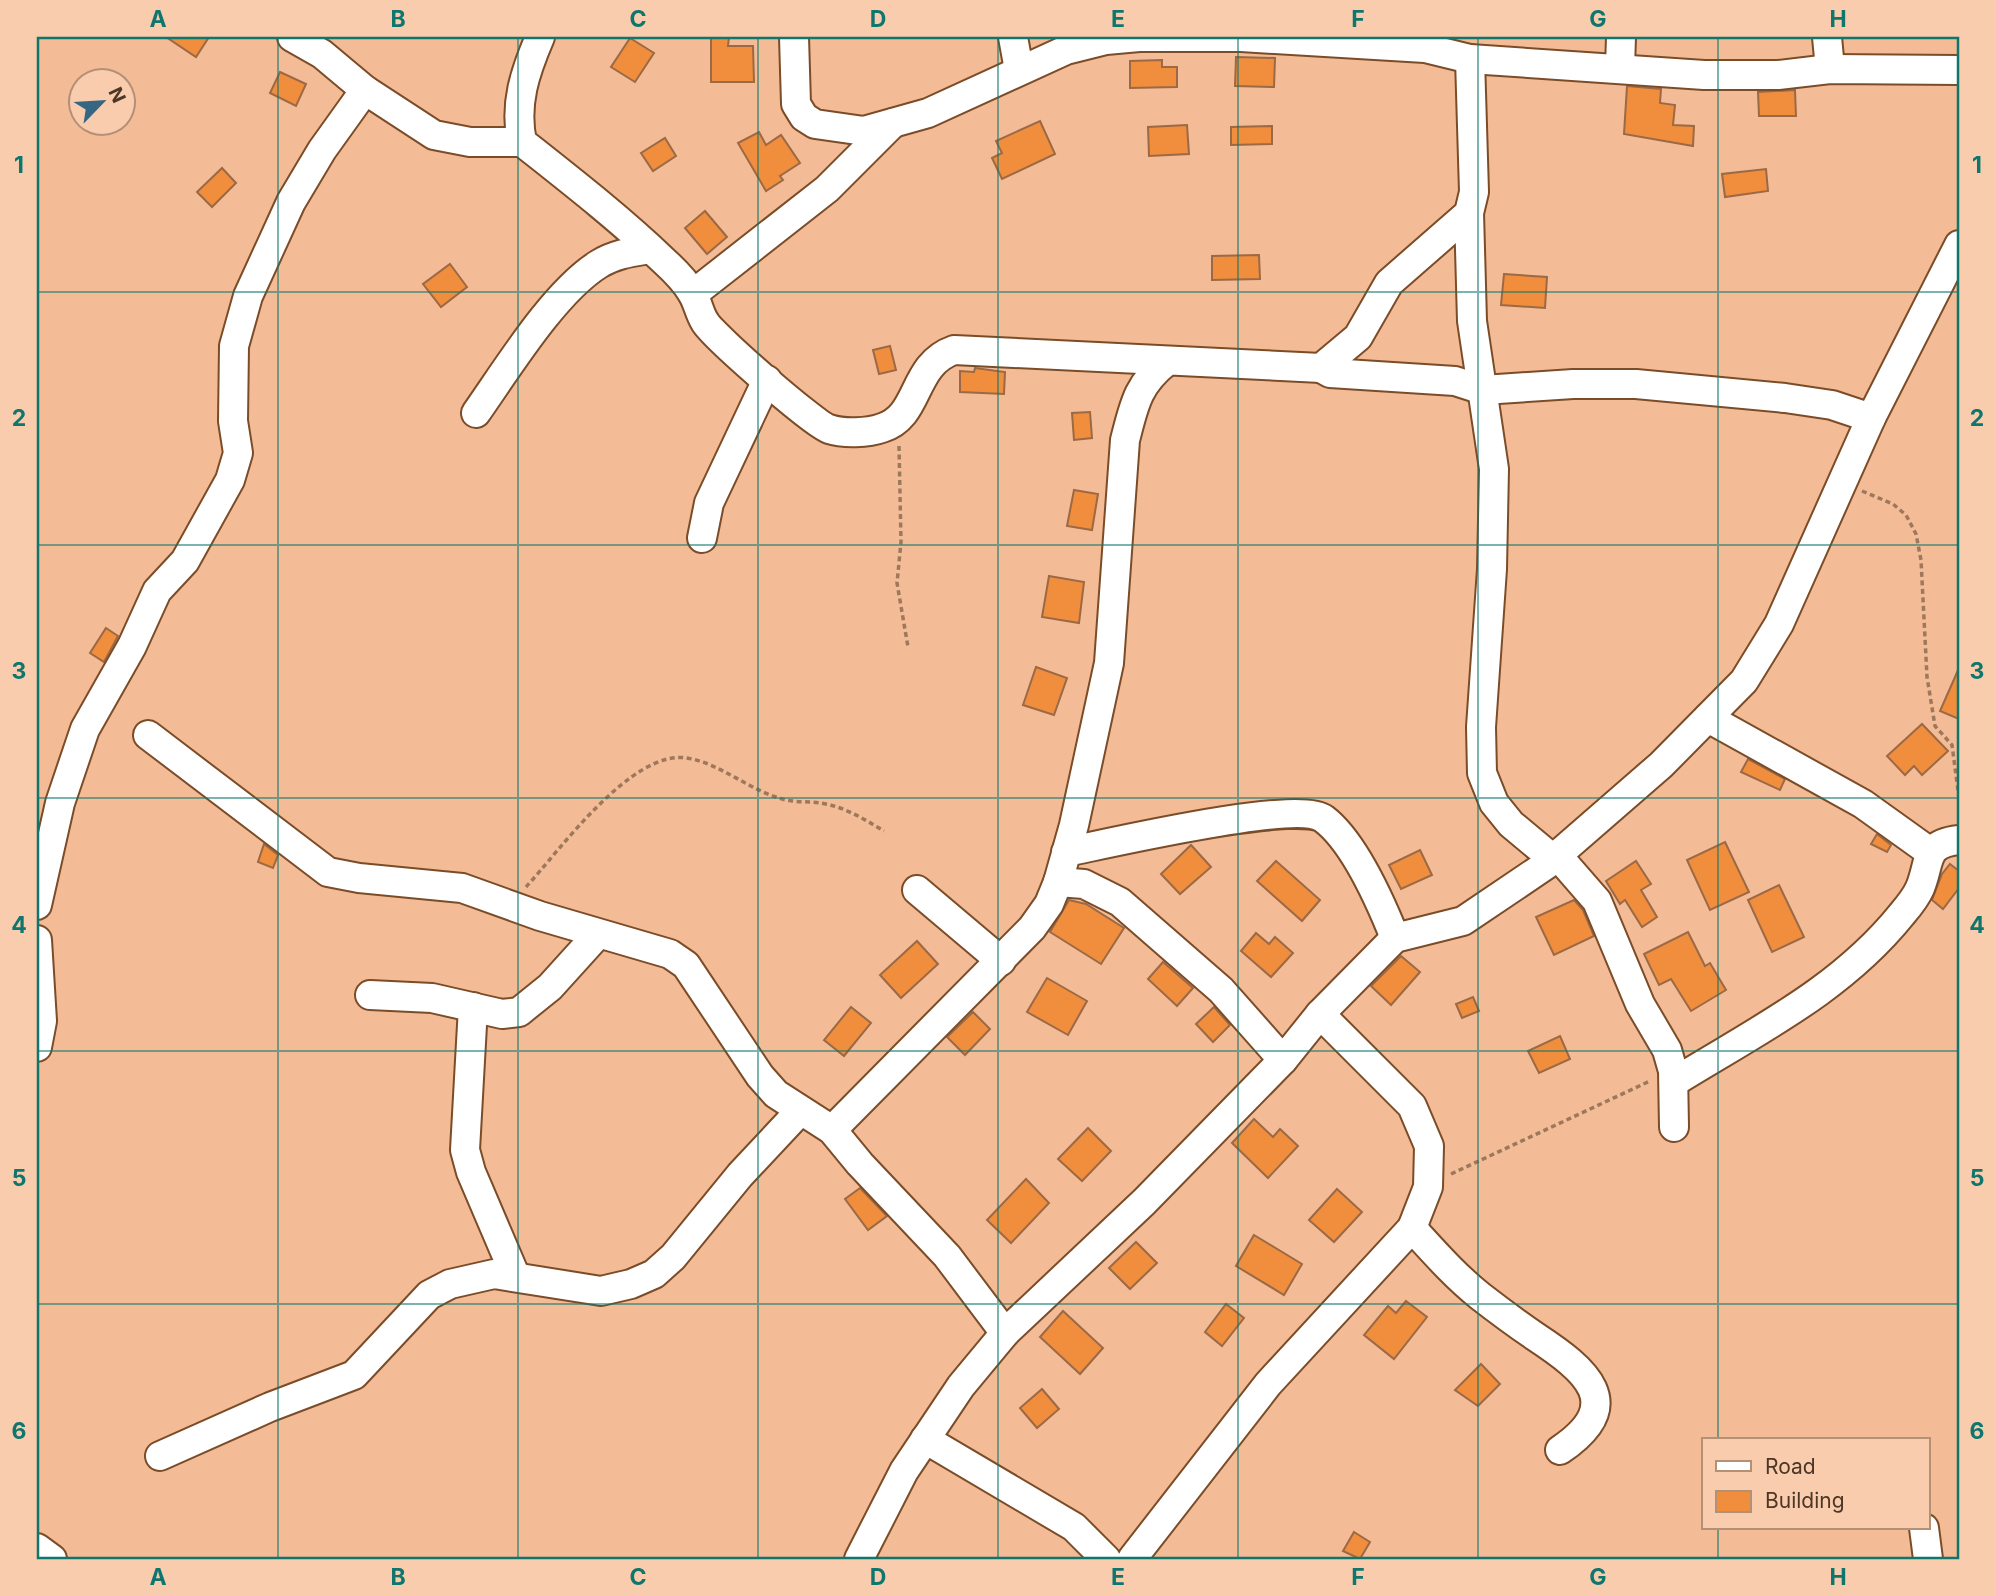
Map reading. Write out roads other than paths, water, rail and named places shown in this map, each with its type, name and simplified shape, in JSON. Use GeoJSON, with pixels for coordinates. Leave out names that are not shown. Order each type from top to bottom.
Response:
{"type":"FeatureCollection","features":[{"type":"Feature","properties":{"kind":"street"},"geometry":{"type":"LineString","coordinates":[[292,37],[326,46],[365,90],[433,135],[470,142],[522,142],[585,191],[684,280],[705,322],[767,380],[828,429],[848,432],[880,429],[900,419],[930,365],[939,355],[954,351],[1321,369],[1330,373],[1455,381],[1483,390],[1573,384],[1636,384],[1785,398],[1832,405],[1871,418]]}},
{"type":"Feature","properties":{"kind":"street"},"geometry":{"type":"LineString","coordinates":[[522,142],[519,104],[524,78],[540,37]]}},
{"type":"Feature","properties":{"kind":"street"},"geometry":{"type":"LineString","coordinates":[[794,37],[796,104],[804,117],[815,124],[864,131],[928,113],[1066,51],[1106,40],[1139,37],[1241,37],[1425,43],[1470,59],[1717,75],[1777,75],[1830,69],[1959,70]]}},
{"type":"Feature","properties":{"kind":"street"},"geometry":{"type":"LineString","coordinates":[[1013,37],[1019,70]]}},
{"type":"Feature","properties":{"kind":"street"},"geometry":{"type":"LineString","coordinates":[[1620,67],[1621,37]]}},
{"type":"Feature","properties":{"kind":"street"},"geometry":{"type":"LineString","coordinates":[[1827,37],[1830,69]]}},
{"type":"Feature","properties":{"kind":"street"},"geometry":{"type":"LineString","coordinates":[[1470,59],[1474,192],[1468,214],[1472,321],[1494,469],[1494,523],[1481,727],[1482,773],[1494,803],[1503,814],[1555,857],[1597,901],[1640,1004],[1667,1050],[1673,1076],[1674,1127]]}},
{"type":"Feature","properties":{"kind":"street"},"geometry":{"type":"LineString","coordinates":[[37,905],[60,803],[85,729],[132,646],[157,591],[185,561],[230,480],[238,453],[233,421],[234,346],[248,296],[291,202],[322,150],[365,90]]}},
{"type":"Feature","properties":{"kind":"street"},"geometry":{"type":"LineString","coordinates":[[693,294],[827,188],[893,123]]}},
{"type":"Feature","properties":{"kind":"street"},"geometry":{"type":"LineString","coordinates":[[1321,369],[1358,337],[1389,283],[1468,214]]}},
{"type":"Feature","properties":{"kind":"street"},"geometry":{"type":"LineString","coordinates":[[859,1559],[904,1471],[961,1386],[1005,1333],[1144,1202],[1283,1060],[1320,1014],[1395,938],[1463,921],[1555,857],[1661,765],[1744,681],[1779,624],[1871,418],[1959,245]]}},
{"type":"Feature","properties":{"kind":"street"},"geometry":{"type":"LineString","coordinates":[[476,413],[544,320],[585,275],[621,254],[650,249]]}},
{"type":"Feature","properties":{"kind":"street"},"geometry":{"type":"LineString","coordinates":[[832,1130],[1001,961],[1032,928],[1049,904],[1066,852],[1109,663],[1125,440],[1133,409],[1148,376],[1166,362]]}},
{"type":"Feature","properties":{"kind":"street"},"geometry":{"type":"LineString","coordinates":[[702,538],[709,503],[767,380]]}},
{"type":"Feature","properties":{"kind":"street"},"geometry":{"type":"LineString","coordinates":[[1708,718],[1863,804],[1930,852]]}},
{"type":"Feature","properties":{"kind":"street"},"geometry":{"type":"LineString","coordinates":[[148,735],[328,872],[359,878],[462,888],[598,934],[670,954],[685,965],[760,1076],[776,1094],[799,1112],[832,1130],[860,1164],[947,1255],[1005,1333]]}},
{"type":"Feature","properties":{"kind":"street"},"geometry":{"type":"LineString","coordinates":[[1066,852],[1230,821],[1305,814],[1322,818],[1357,862],[1395,938]]}},
{"type":"Feature","properties":{"kind":"street"},"geometry":{"type":"LineString","coordinates":[[1673,1076],[1818,996],[1852,968],[1893,924],[1919,890],[1930,852],[1946,841],[1959,840]]}},
{"type":"Feature","properties":{"kind":"street"},"geometry":{"type":"LineString","coordinates":[[1058,883],[1084,884],[1119,902],[1221,990],[1283,1060]]}},
{"type":"Feature","properties":{"kind":"street"},"geometry":{"type":"LineString","coordinates":[[917,890],[1001,961]]}},
{"type":"Feature","properties":{"kind":"street"},"geometry":{"type":"LineString","coordinates":[[370,995],[432,998],[502,1014],[519,1012],[550,987],[598,934]]}},
{"type":"Feature","properties":{"kind":"street"},"geometry":{"type":"LineString","coordinates":[[37,940],[42,1021],[37,1047]]}},
{"type":"Feature","properties":{"kind":"street"},"geometry":{"type":"LineString","coordinates":[[473,1007],[465,1150],[471,1172],[515,1276]]}},
{"type":"Feature","properties":{"kind":"street"},"geometry":{"type":"LineString","coordinates":[[1132,1559],[1268,1384],[1412,1228],[1428,1187],[1429,1146],[1412,1106],[1320,1014]]}},
{"type":"Feature","properties":{"kind":"street"},"geometry":{"type":"LineString","coordinates":[[160,1456],[270,1407],[354,1375],[429,1295],[450,1284],[494,1274],[601,1291],[631,1284],[654,1274],[673,1257],[740,1175],[799,1112]]}},
{"type":"Feature","properties":{"kind":"street"},"geometry":{"type":"LineString","coordinates":[[1412,1228],[1442,1262],[1478,1295],[1563,1353],[1583,1371],[1592,1385],[1595,1400],[1593,1416],[1578,1438],[1560,1450]]}},
{"type":"Feature","properties":{"kind":"street"},"geometry":{"type":"LineString","coordinates":[[925,1439],[1074,1527],[1106,1559]]}},
{"type":"Feature","properties":{"kind":"street"},"geometry":{"type":"LineString","coordinates":[[1924,1530],[1928,1559]]}},
{"type":"Feature","properties":{"kind":"street"},"geometry":{"type":"LineString","coordinates":[[37,1548],[52,1559]]}}]}
